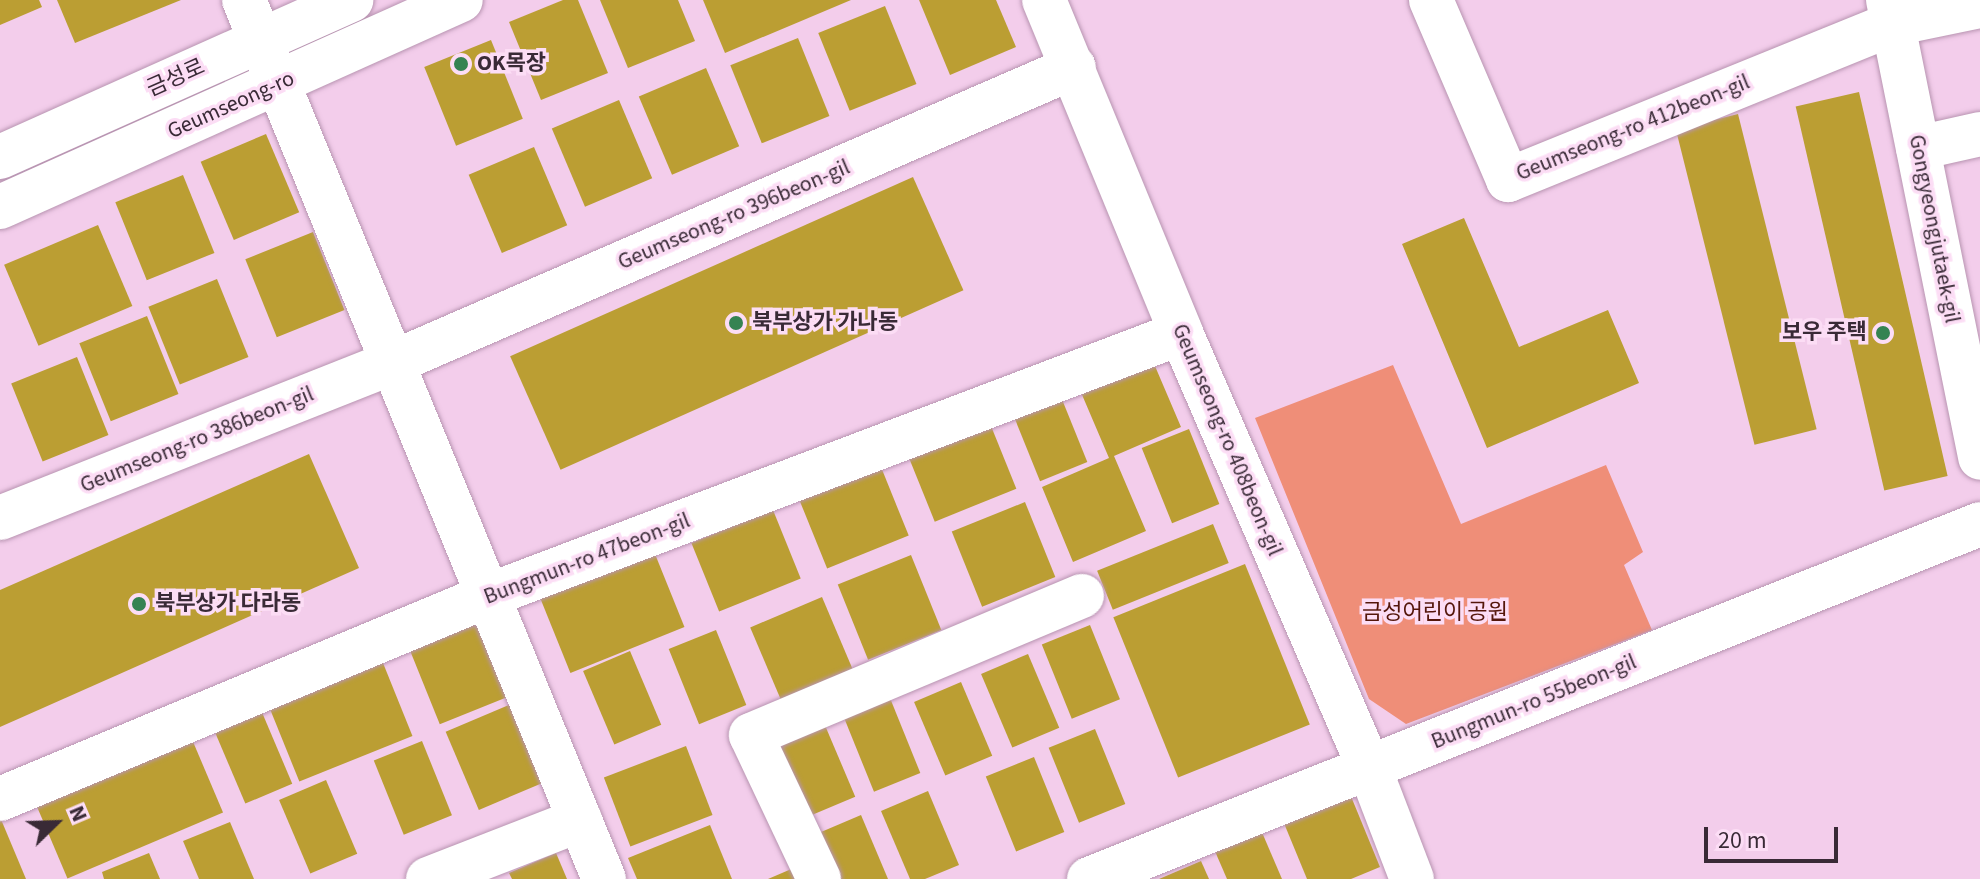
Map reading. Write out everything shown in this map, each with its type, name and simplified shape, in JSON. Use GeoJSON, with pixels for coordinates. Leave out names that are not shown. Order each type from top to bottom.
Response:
{"type":"FeatureCollection","features":[{"type":"Feature","properties":{"kind":"street"},"geometry":{"type":"LineString","coordinates":[[244,0],[281,83],[604,879]]}},
{"type":"Feature","properties":{"kind":"street","name":"금성로"},"geometry":{"type":"LineString","coordinates":[[0,157],[351,0]]}},
{"type":"Feature","properties":{"kind":"street","name":"Geumseong-ro"},"geometry":{"type":"LineString","coordinates":[[0,207],[461,0]]}},
{"type":"Feature","properties":{"kind":"street","name":"Geumseong-ro 408beon-gil"},"geometry":{"type":"LineString","coordinates":[[1044,0],[1181,333],[1369,767],[1412,879]]}},
{"type":"Feature","properties":{"kind":"street","name":"Geumseong-ro 412beon-gil"},"geometry":{"type":"LineString","coordinates":[[1431,0],[1508,180],[1890,12]]}},
{"type":"Feature","properties":{"kind":"street"},"geometry":{"type":"LineString","coordinates":[[1890,12],[1980,6]]}},
{"type":"Feature","properties":{"kind":"street","name":"Gongyeongjutaek-gil"},"geometry":{"type":"LineString","coordinates":[[1890,12],[1918,148],[1971,371],[1980,458]]}},
{"type":"Feature","properties":{"kind":"street","name":"Geumseong-ro 396beon-gil"},"geometry":{"type":"LineString","coordinates":[[394,362],[1074,67]]}},
{"type":"Feature","properties":{"kind":"street"},"geometry":{"type":"LineString","coordinates":[[1918,148],[1980,134]]}},
{"type":"Feature","properties":{"kind":"street","name":"Bungmun-ro 47beon-gil"},"geometry":{"type":"LineString","coordinates":[[0,799],[487,596],[1181,333]]}},
{"type":"Feature","properties":{"kind":"street","name":"Geumseong-ro 386beon-gil"},"geometry":{"type":"LineString","coordinates":[[0,518],[394,362]]}},
{"type":"Feature","properties":{"kind":"street","name":"Bungmun-ro 55beon-gil"},"geometry":{"type":"LineString","coordinates":[[1089,879],[1980,524]]}},
{"type":"Feature","properties":{"kind":"street"},"geometry":{"type":"LineString","coordinates":[[819,879],[751,735],[1082,596]]}},
{"type":"Feature","properties":{"kind":"street"},"geometry":{"type":"LineString","coordinates":[[428,879],[580,820]]}},
{"type":"Feature","properties":{"kind":"green space","name":"금성어린이 공원"},"geometry":{"type":"Polygon","coordinates":[[[1393,365],[1461,524],[1606,465],[1643,552],[1624,565],[1652,630],[1406,724],[1369,699],[1255,418],[1393,365]]]}},
{"type":"Feature","properties":{"kind":"building"},"geometry":{"type":"Polygon","coordinates":[[[0,0],[39,0],[42,7],[0,25],[0,0]]]}},
{"type":"Feature","properties":{"kind":"building"},"geometry":{"type":"Polygon","coordinates":[[[57,0],[181,0],[75,43],[57,0]]]}},
{"type":"Feature","properties":{"kind":"building"},"geometry":{"type":"Polygon","coordinates":[[[563,0],[578,0],[608,73],[541,100],[509,22],[563,0]]]}},
{"type":"Feature","properties":{"kind":"building"},"geometry":{"type":"Polygon","coordinates":[[[600,0],[678,0],[695,41],[628,68],[600,0]]]}},
{"type":"Feature","properties":{"kind":"building"},"geometry":{"type":"Polygon","coordinates":[[[703,0],[851,0],[725,53],[703,0]]]}},
{"type":"Feature","properties":{"kind":"building"},"geometry":{"type":"Polygon","coordinates":[[[919,0],[996,0],[1016,47],[950,75],[919,0]]]}},
{"type":"Feature","properties":{"kind":"building"},"geometry":{"type":"Polygon","coordinates":[[[885,6],[916,84],[850,111],[818,33],[885,6]]]}},
{"type":"Feature","properties":{"kind":"building"},"geometry":{"type":"Polygon","coordinates":[[[798,38],[829,116],[762,143],[730,65],[798,38]]]}},
{"type":"Feature","properties":{"kind":"building"},"geometry":{"type":"Polygon","coordinates":[[[491,40],[523,119],[456,146],[424,67],[491,40]]]}},
{"type":"Feature","properties":{"kind":"building"},"geometry":{"type":"Polygon","coordinates":[[[706,68],[739,146],[672,175],[639,97],[706,68]]]}},
{"type":"Feature","properties":{"kind":"building","name":"보우 주택"},"geometry":{"type":"Polygon","coordinates":[[[1859,92],[1948,476],[1884,491],[1796,107],[1859,92]]]}},
{"type":"Feature","properties":{"kind":"building"},"geometry":{"type":"Polygon","coordinates":[[[619,100],[652,178],[585,207],[552,129],[619,100]]]}},
{"type":"Feature","properties":{"kind":"building","name":"보우 주택"},"geometry":{"type":"Polygon","coordinates":[[[1738,114],[1817,429],[1755,445],[1676,129],[1738,114]]]}},
{"type":"Feature","properties":{"kind":"building"},"geometry":{"type":"Polygon","coordinates":[[[266,134],[299,212],[234,240],[201,162],[266,134]]]}},
{"type":"Feature","properties":{"kind":"building"},"geometry":{"type":"Polygon","coordinates":[[[534,147],[567,225],[502,253],[469,175],[534,147]]]}},
{"type":"Feature","properties":{"kind":"building"},"geometry":{"type":"Polygon","coordinates":[[[183,175],[214,253],[147,280],[115,202],[183,175]]]}},
{"type":"Feature","properties":{"kind":"building","name":"북부상가 가나동"},"geometry":{"type":"Polygon","coordinates":[[[913,177],[963,290],[561,470],[510,356],[913,177]]]}},
{"type":"Feature","properties":{"kind":"building"},"geometry":{"type":"Polygon","coordinates":[[[1464,218],[1519,347],[1608,310],[1639,383],[1487,448],[1402,244],[1464,218]]]}},
{"type":"Feature","properties":{"kind":"building"},"geometry":{"type":"Polygon","coordinates":[[[98,225],[132,306],[38,346],[4,265],[98,225]]]}},
{"type":"Feature","properties":{"kind":"building"},"geometry":{"type":"Polygon","coordinates":[[[313,232],[344,310],[277,337],[245,259],[313,232]]]}},
{"type":"Feature","properties":{"kind":"building"},"geometry":{"type":"Polygon","coordinates":[[[217,279],[248,357],[180,385],[148,307],[217,279]]]}},
{"type":"Feature","properties":{"kind":"building"},"geometry":{"type":"Polygon","coordinates":[[[147,316],[178,394],[111,421],[79,343],[147,316]]]}},
{"type":"Feature","properties":{"kind":"building"},"geometry":{"type":"Polygon","coordinates":[[[1149,352],[1181,427],[1114,456],[1146,531],[1073,562],[1042,487],[1109,458],[1077,383],[1149,352]]]}},
{"type":"Feature","properties":{"kind":"building"},"geometry":{"type":"Polygon","coordinates":[[[77,357],[108,435],[43,461],[11,384],[77,357]]]}},
{"type":"Feature","properties":{"kind":"building"},"geometry":{"type":"Polygon","coordinates":[[[1057,387],[1087,462],[1040,481],[1010,406],[1057,387]]]}},
{"type":"Feature","properties":{"kind":"building"},"geometry":{"type":"Polygon","coordinates":[[[989,421],[1016,489],[935,522],[907,454],[989,421]]]}},
{"type":"Feature","properties":{"kind":"building"},"geometry":{"type":"Polygon","coordinates":[[[1189,429],[1219,504],[1172,523],[1142,448],[1189,429]]]}},
{"type":"Feature","properties":{"kind":"building","name":"북부상가 다라동"},"geometry":{"type":"Polygon","coordinates":[[[309,454],[359,568],[0,727],[0,590],[309,454]]]}},
{"type":"Feature","properties":{"kind":"building"},"geometry":{"type":"Polygon","coordinates":[[[881,467],[909,536],[827,569],[799,500],[881,467]]]}},
{"type":"Feature","properties":{"kind":"building"},"geometry":{"type":"Polygon","coordinates":[[[1025,502],[1055,577],[982,607],[952,532],[1025,502]]]}},
{"type":"Feature","properties":{"kind":"building"},"geometry":{"type":"Polygon","coordinates":[[[773,510],[801,579],[719,612],[691,543],[773,510]]]}},
{"type":"Feature","properties":{"kind":"building"},"geometry":{"type":"Polygon","coordinates":[[[1213,524],[1229,563],[1113,610],[1097,571],[1213,524]]]}},
{"type":"Feature","properties":{"kind":"building"},"geometry":{"type":"Polygon","coordinates":[[[653,549],[684,627],[570,673],[539,595],[653,549]]]}},
{"type":"Feature","properties":{"kind":"building"},"geometry":{"type":"Polygon","coordinates":[[[911,555],[941,630],[868,660],[838,585],[911,555]]]}},
{"type":"Feature","properties":{"kind":"building"},"geometry":{"type":"Polygon","coordinates":[[[1245,564],[1310,724],[1178,778],[1113,617],[1245,564]]]}},
{"type":"Feature","properties":{"kind":"building"},"geometry":{"type":"Polygon","coordinates":[[[822,597],[854,672],[782,703],[750,627],[822,597]]]}},
{"type":"Feature","properties":{"kind":"building"},"geometry":{"type":"Polygon","coordinates":[[[476,619],[507,697],[440,724],[408,646],[476,619]]]}},
{"type":"Feature","properties":{"kind":"building"},"geometry":{"type":"Polygon","coordinates":[[[1090,625],[1120,699],[1072,719],[1042,644],[1090,625]]]}},
{"type":"Feature","properties":{"kind":"building"},"geometry":{"type":"Polygon","coordinates":[[[716,630],[746,705],[699,724],[669,649],[716,630]]]}},
{"type":"Feature","properties":{"kind":"building"},"geometry":{"type":"Polygon","coordinates":[[[630,651],[661,725],[614,745],[583,671],[630,651]]]}},
{"type":"Feature","properties":{"kind":"building"},"geometry":{"type":"Polygon","coordinates":[[[1028,654],[1059,728],[1012,748],[981,674],[1028,654]]]}},
{"type":"Feature","properties":{"kind":"building"},"geometry":{"type":"Polygon","coordinates":[[[381,658],[412,736],[299,782],[268,704],[381,658]]]}},
{"type":"Feature","properties":{"kind":"building"},"geometry":{"type":"Polygon","coordinates":[[[961,682],[992,756],[945,776],[914,702],[961,682]]]}},
{"type":"Feature","properties":{"kind":"building"},"geometry":{"type":"Polygon","coordinates":[[[890,698],[920,773],[874,792],[844,717],[890,698]]]}},
{"type":"Feature","properties":{"kind":"building"},"geometry":{"type":"Polygon","coordinates":[[[511,704],[544,782],[479,810],[446,732],[511,704]]]}},
{"type":"Feature","properties":{"kind":"building"},"geometry":{"type":"Polygon","coordinates":[[[261,710],[292,784],[245,804],[214,730],[261,710]]]}},
{"type":"Feature","properties":{"kind":"building"},"geometry":{"type":"Polygon","coordinates":[[[824,723],[855,797],[808,817],[777,743],[824,723]]]}},
{"type":"Feature","properties":{"kind":"building"},"geometry":{"type":"Polygon","coordinates":[[[1095,729],[1125,804],[1079,823],[1049,748],[1095,729]]]}},
{"type":"Feature","properties":{"kind":"building"},"geometry":{"type":"Polygon","coordinates":[[[191,737],[223,812],[67,879],[35,803],[191,737]]]}},
{"type":"Feature","properties":{"kind":"building"},"geometry":{"type":"Polygon","coordinates":[[[422,741],[452,815],[404,835],[374,760],[422,741]]]}},
{"type":"Feature","properties":{"kind":"building"},"geometry":{"type":"Polygon","coordinates":[[[686,746],[713,815],[630,847],[604,778],[686,746]]]}},
{"type":"Feature","properties":{"kind":"building"},"geometry":{"type":"Polygon","coordinates":[[[1034,757],[1064,832],[1016,852],[986,776],[1034,757]]]}},
{"type":"Feature","properties":{"kind":"building"},"geometry":{"type":"Polygon","coordinates":[[[326,780],[357,854],[310,874],[279,800],[326,780]]]}},
{"type":"Feature","properties":{"kind":"building"},"geometry":{"type":"Polygon","coordinates":[[[1348,789],[1380,867],[1351,879],[1307,879],[1281,816],[1348,789]]]}},
{"type":"Feature","properties":{"kind":"building"},"geometry":{"type":"Polygon","coordinates":[[[928,791],[959,865],[925,879],[910,879],[881,811],[928,791]]]}},
{"type":"Feature","properties":{"kind":"building"},"geometry":{"type":"Polygon","coordinates":[[[861,815],[888,879],[833,879],[814,835],[861,815]]]}},
{"type":"Feature","properties":{"kind":"building"},"geometry":{"type":"Polygon","coordinates":[[[0,817],[26,879],[0,879],[0,817]]]}},
{"type":"Feature","properties":{"kind":"building"},"geometry":{"type":"Polygon","coordinates":[[[230,822],[254,879],[199,879],[183,841],[230,822]]]}},
{"type":"Feature","properties":{"kind":"building"},"geometry":{"type":"Polygon","coordinates":[[[710,825],[732,879],[637,879],[628,858],[710,825]]]}},
{"type":"Feature","properties":{"kind":"building"},"geometry":{"type":"Polygon","coordinates":[[[1261,830],[1282,879],[1227,879],[1214,849],[1261,830]]]}},
{"type":"Feature","properties":{"kind":"building"},"geometry":{"type":"Polygon","coordinates":[[[149,853],[160,879],[104,879],[102,872],[149,853]]]}},
{"type":"Feature","properties":{"kind":"building"},"geometry":{"type":"Polygon","coordinates":[[[556,853],[567,879],[512,879],[509,873],[556,853]]]}},
{"type":"Feature","properties":{"kind":"building"},"geometry":{"type":"Polygon","coordinates":[[[1201,861],[1209,879],[1159,879],[1201,861]]]}},
{"type":"Feature","properties":{"kind":"building"},"geometry":{"type":"Polygon","coordinates":[[[803,864],[810,879],[768,879],[803,864]]]}},
{"type":"Feature","properties":{"kind":"place","name":"OK목장"},"geometry":{"type":"Point","coordinates":[461,64]}},
{"type":"Feature","properties":{"kind":"place","name":"북부상가 가나동"},"geometry":{"type":"Point","coordinates":[736,323]}},
{"type":"Feature","properties":{"kind":"place","name":"보우 주택"},"geometry":{"type":"Point","coordinates":[1883,333]}},
{"type":"Feature","properties":{"kind":"place","name":"북부상가 다라동"},"geometry":{"type":"Point","coordinates":[139,604]}}]}
